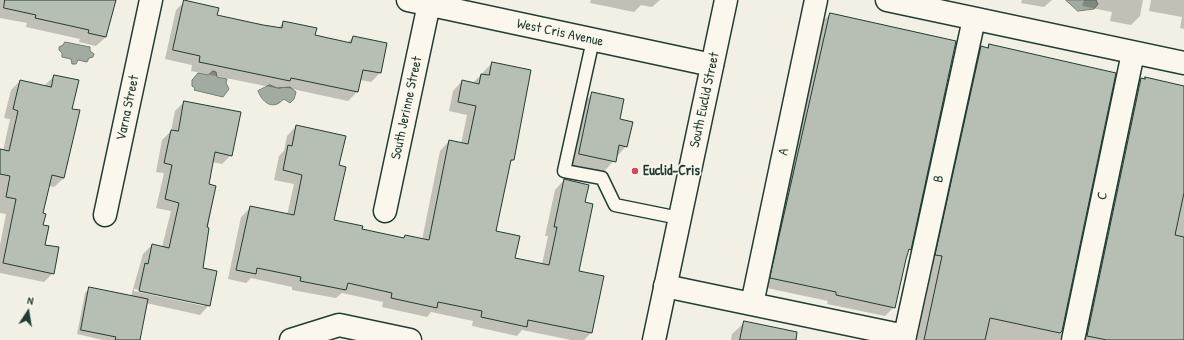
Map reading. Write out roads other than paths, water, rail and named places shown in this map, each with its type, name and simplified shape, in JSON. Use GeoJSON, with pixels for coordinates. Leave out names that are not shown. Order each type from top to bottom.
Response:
{"type":"FeatureCollection","features":[{"type":"Feature","properties":{"kind":"street","name":"Varna Street"},"geometry":{"type":"LineString","coordinates":[[105,215],[151,0]]}},
{"type":"Feature","properties":{"kind":"street","name":"South Euclid Street"},"geometry":{"type":"LineString","coordinates":[[654,340],[726,0]]}},
{"type":"Feature","properties":{"kind":"street","name":"A"},"geometry":{"type":"LineString","coordinates":[[752,304],[816,0]]}},
{"type":"Feature","properties":{"kind":"street"},"geometry":{"type":"LineString","coordinates":[[887,0],[1184,63]]}},
{"type":"Feature","properties":{"kind":"street","name":"West Cris Avenue"},"geometry":{"type":"LineString","coordinates":[[418,2],[712,65]]}},
{"type":"Feature","properties":{"kind":"street","name":"South Jerinne Street"},"geometry":{"type":"LineString","coordinates":[[385,211],[418,2]]}},
{"type":"Feature","properties":{"kind":"street","name":"B"},"geometry":{"type":"LineString","coordinates":[[904,338],[974,19]]}},
{"type":"Feature","properties":{"kind":"street","name":"C"},"geometry":{"type":"LineString","coordinates":[[1073,340],[1133,52]]}},
{"type":"Feature","properties":{"kind":"street"},"geometry":{"type":"LineString","coordinates":[[665,286],[904,338]]}},
{"type":"Feature","properties":{"kind":"street"},"geometry":{"type":"LineString","coordinates":[[291,340],[339,325],[410,340]]}},
{"type":"Feature","properties":{"kind":"lane"},"geometry":{"type":"LineString","coordinates":[[593,40],[564,171],[602,178],[615,205],[680,218]]}},
{"type":"Feature","properties":{"kind":"place","name":"Euclid-Cris"},"geometry":{"type":"Point","coordinates":[635,171]}}]}
